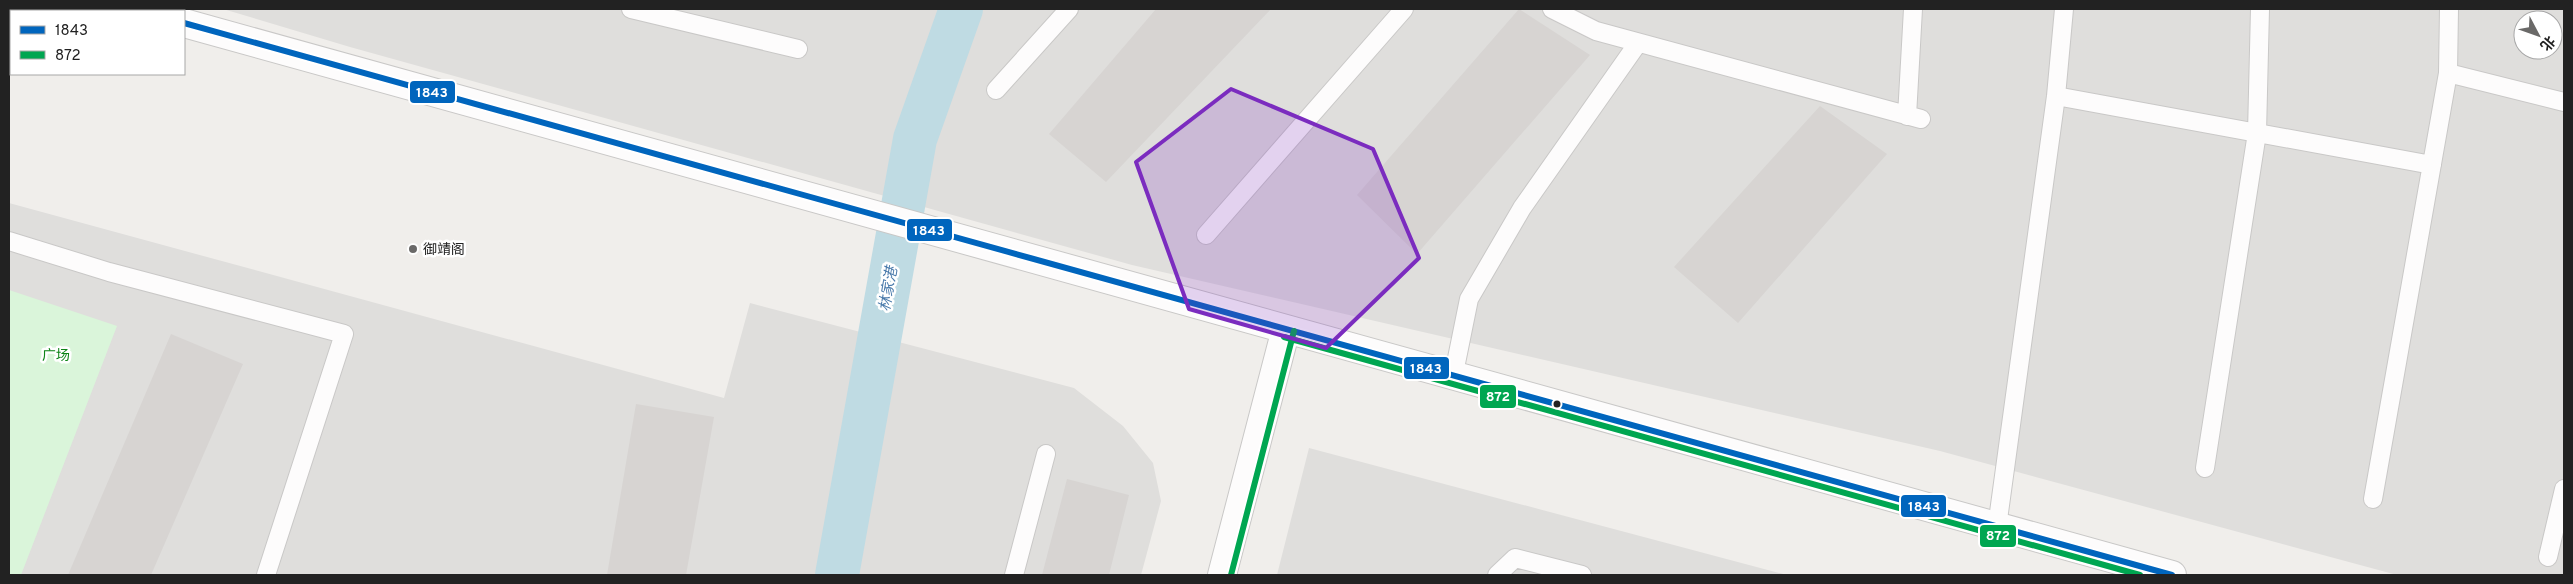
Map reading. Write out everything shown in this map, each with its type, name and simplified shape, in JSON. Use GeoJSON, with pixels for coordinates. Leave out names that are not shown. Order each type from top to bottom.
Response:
{"type":"FeatureCollection","features":[{"type":"Feature","properties":{"kind":"street"},"geometry":{"type":"LineString","coordinates":[[185,23],[2172,575]]}},
{"type":"Feature","properties":{"kind":"street"},"geometry":{"type":"LineString","coordinates":[[1222,575],[1286,329]]}},
{"type":"Feature","properties":{"kind":"lane"},"geometry":{"type":"LineString","coordinates":[[631,9],[798,48]]}},
{"type":"Feature","properties":{"kind":"lane"},"geometry":{"type":"LineString","coordinates":[[996,90],[1069,9]]}},
{"type":"Feature","properties":{"kind":"lane"},"geometry":{"type":"LineString","coordinates":[[1206,235],[1404,9]]}},
{"type":"Feature","properties":{"kind":"lane"},"geometry":{"type":"LineString","coordinates":[[1552,9],[1596,31],[1914,118],[1913,9]]}},
{"type":"Feature","properties":{"kind":"lane"},"geometry":{"type":"LineString","coordinates":[[1997,527],[2056,96],[2064,9]]}},
{"type":"Feature","properties":{"kind":"lane"},"geometry":{"type":"LineString","coordinates":[[2205,468],[2257,133],[2260,9]]}},
{"type":"Feature","properties":{"kind":"lane"},"geometry":{"type":"LineString","coordinates":[[2373,500],[2448,73],[2449,9]]}},
{"type":"Feature","properties":{"kind":"lane"},"geometry":{"type":"LineString","coordinates":[[1456,377],[1455,368],[1469,299],[1522,208],[1638,43]]}},
{"type":"Feature","properties":{"kind":"lane"},"geometry":{"type":"LineString","coordinates":[[2448,73],[2564,102]]}},
{"type":"Feature","properties":{"kind":"lane"},"geometry":{"type":"LineString","coordinates":[[2056,96],[2432,165]]}},
{"type":"Feature","properties":{"kind":"lane"},"geometry":{"type":"LineString","coordinates":[[9,241],[109,272],[344,334],[266,575]]}},
{"type":"Feature","properties":{"kind":"lane"},"geometry":{"type":"LineString","coordinates":[[1014,575],[1046,454]]}},
{"type":"Feature","properties":{"kind":"lane"},"geometry":{"type":"LineString","coordinates":[[2548,557],[2564,489]]}},
{"type":"Feature","properties":{"kind":"lane"},"geometry":{"type":"LineString","coordinates":[[1497,575],[1515,558],[1582,575]]}},
{"type":"Feature","properties":{"kind":"highlighted area"},"geometry":{"type":"Polygon","coordinates":[[[1231,89],[1373,149],[1419,258],[1326,348],[1189,309],[1136,162],[1231,89]]]}},
{"type":"Feature","properties":{"kind":"shaded area"},"geometry":{"type":"Polygon","coordinates":[[[223,9],[2564,9],[2564,575],[2397,575],[1940,451],[1132,265],[350,47],[223,9]]]}},
{"type":"Feature","properties":{"kind":"shaded area"},"geometry":{"type":"Polygon","coordinates":[[[9,203],[724,398],[750,303],[1074,388],[1123,426],[1153,463],[1161,501],[1141,575],[9,575],[9,203]]]}},
{"type":"Feature","properties":{"kind":"shaded area"},"geometry":{"type":"Polygon","coordinates":[[[1309,448],[1787,575],[1277,575],[1309,448]]]}},
{"type":"Feature","properties":{"kind":"green space","name":"广场"},"geometry":{"type":"Polygon","coordinates":[[[9,290],[117,326],[21,575],[9,575],[9,290]]]}},
{"type":"Feature","properties":{"kind":"building"},"geometry":{"type":"Polygon","coordinates":[[[1156,9],[1271,9],[1106,182],[1049,134],[1156,9]]]}},
{"type":"Feature","properties":{"kind":"building"},"geometry":{"type":"Polygon","coordinates":[[[1519,9],[1590,55],[1417,254],[1357,195],[1519,9]]]}},
{"type":"Feature","properties":{"kind":"building"},"geometry":{"type":"Polygon","coordinates":[[[1820,106],[1887,154],[1738,323],[1674,267],[1820,106]]]}},
{"type":"Feature","properties":{"kind":"building"},"geometry":{"type":"Polygon","coordinates":[[[171,334],[243,364],[151,575],[68,575],[171,334]]]}},
{"type":"Feature","properties":{"kind":"building"},"geometry":{"type":"Polygon","coordinates":[[[636,404],[714,417],[686,575],[607,575],[636,404]]]}},
{"type":"Feature","properties":{"kind":"building"},"geometry":{"type":"Polygon","coordinates":[[[1067,479],[1129,495],[1109,575],[1042,575],[1067,479]]]}},
{"type":"Feature","properties":{"kind":"waterway","name":"林家港"},"geometry":{"type":"LineString","coordinates":[[837,575],[915,139],[961,9]]}},
{"type":"Feature","properties":{"kind":"transit line","name":"1843"},"geometry":{"type":"LineString","coordinates":[[185,23],[2172,575]]}},
{"type":"Feature","properties":{"kind":"transit line","name":"872"},"geometry":{"type":"LineString","coordinates":[[1231,575],[1294,331]]}},
{"type":"Feature","properties":{"kind":"transit line","name":"872"},"geometry":{"type":"LineString","coordinates":[[1284,337],[2140,575]]}},
{"type":"Feature","properties":{"kind":"place","name":"御靖阁"},"geometry":{"type":"Point","coordinates":[413,249]}}]}
